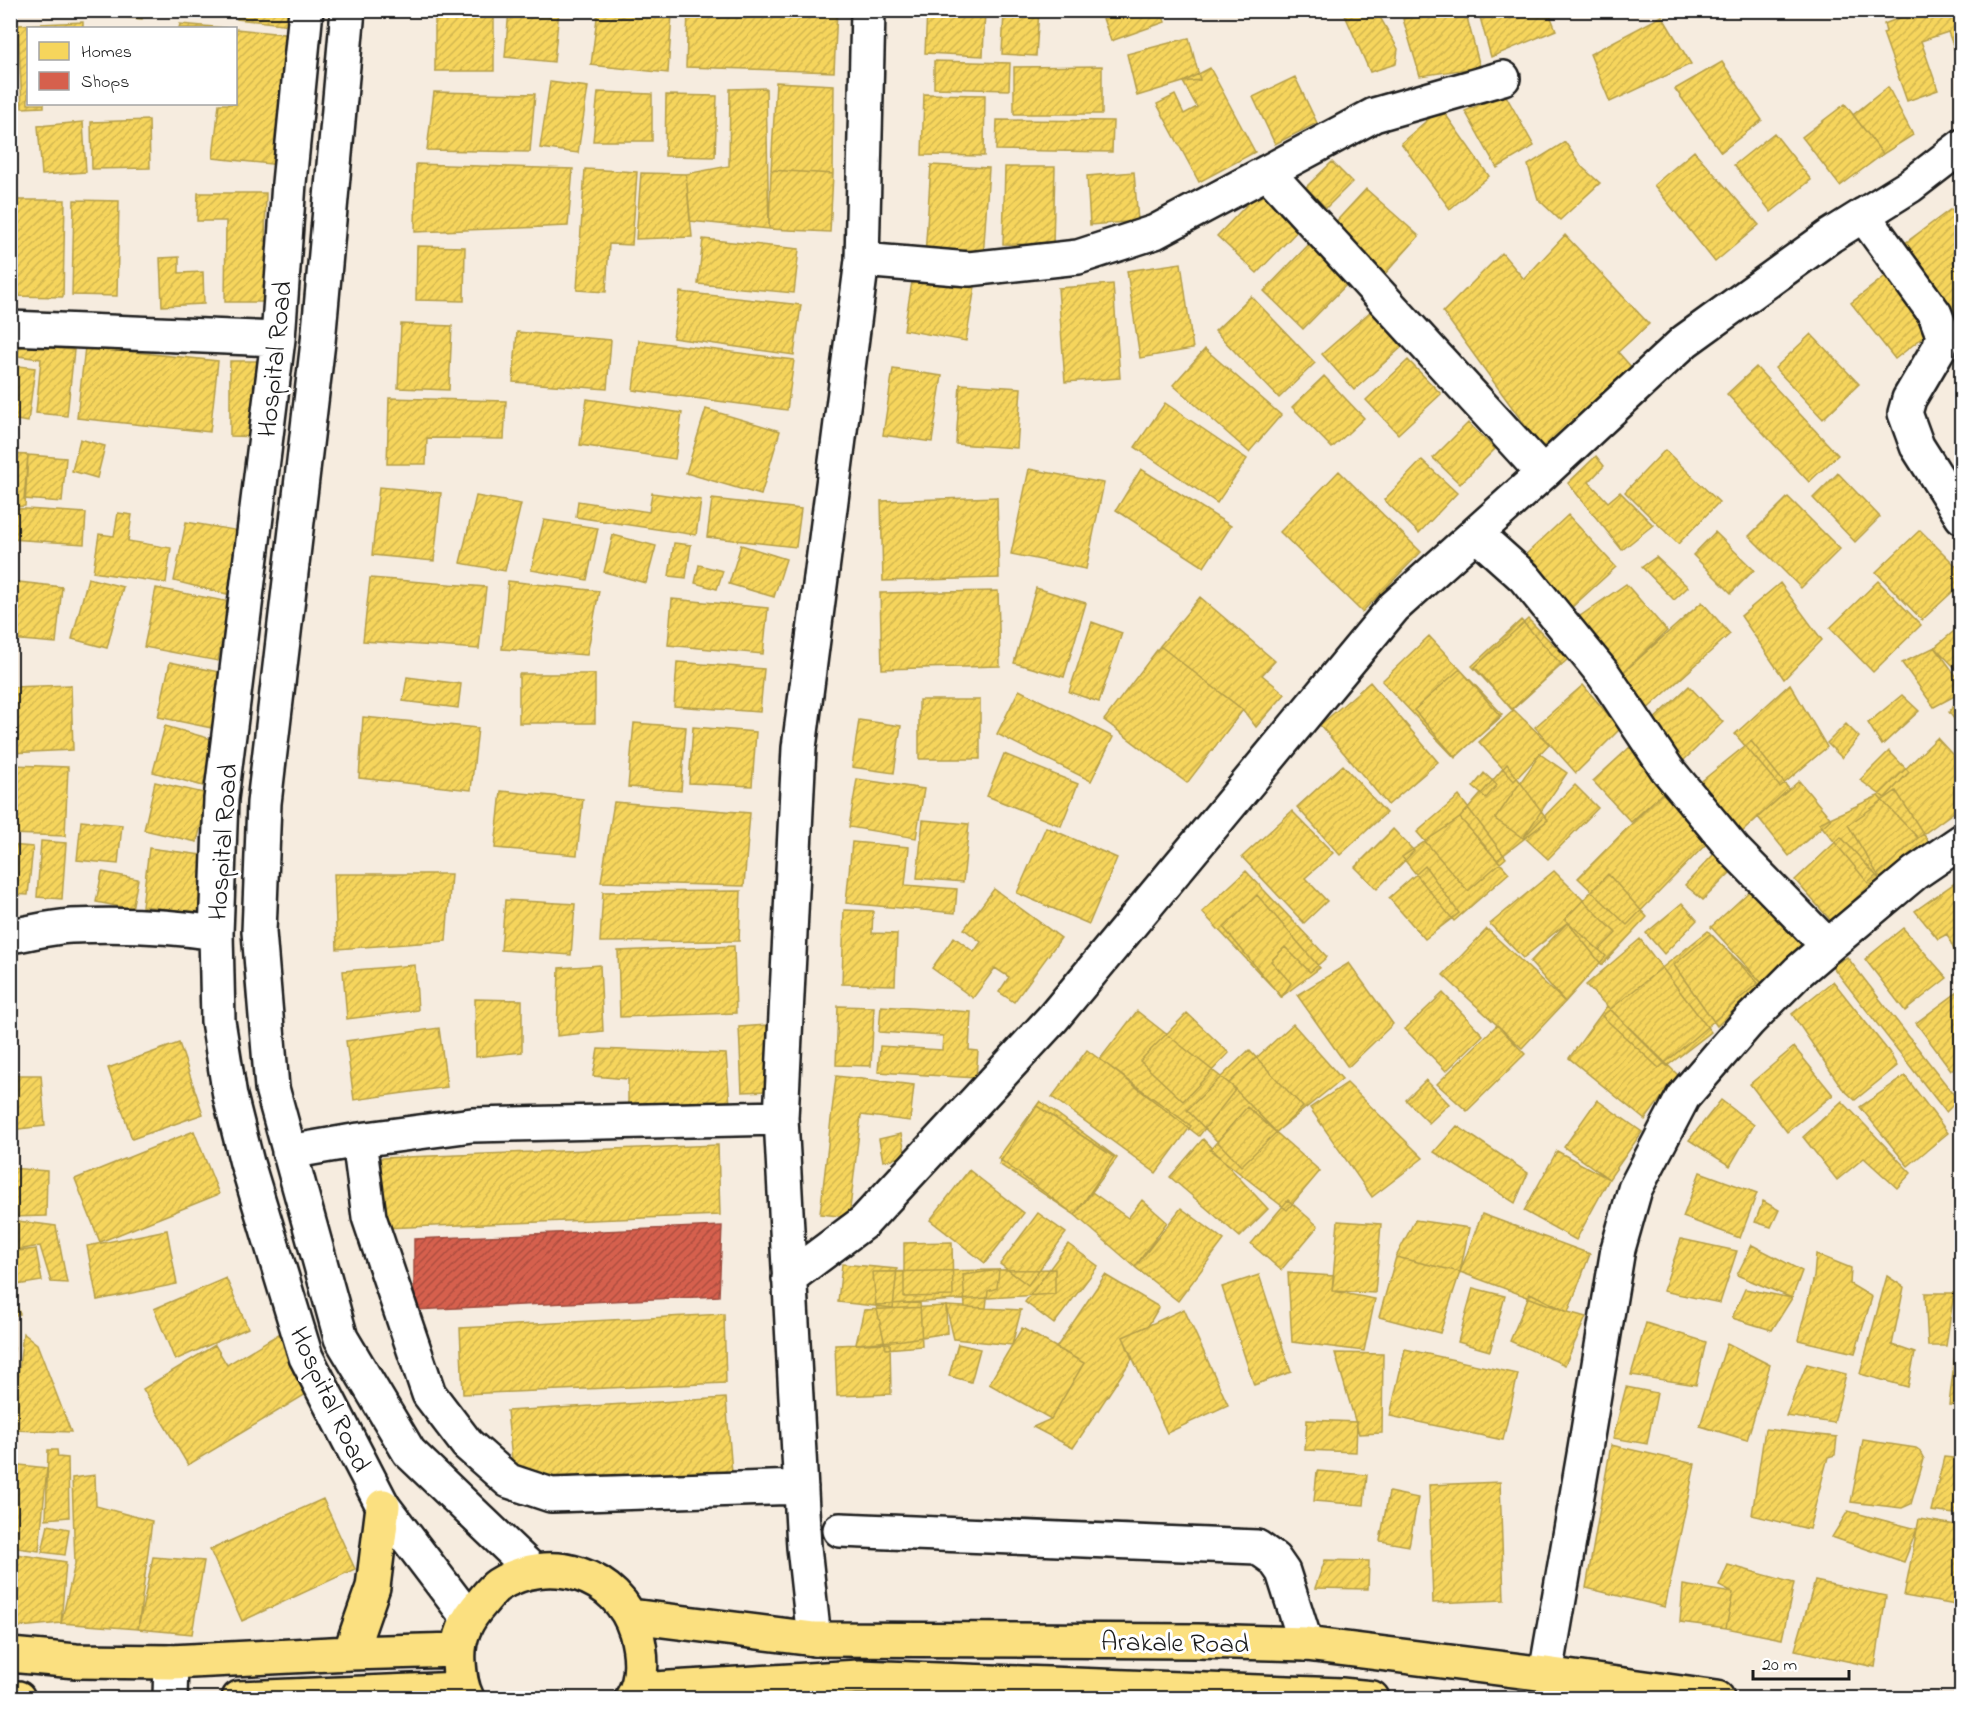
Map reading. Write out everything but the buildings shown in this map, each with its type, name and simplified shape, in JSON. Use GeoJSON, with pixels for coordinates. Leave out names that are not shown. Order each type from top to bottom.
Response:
{"type":"FeatureCollection","features":[{"type":"Feature","properties":{"kind":"main road"},"geometry":{"type":"LineString","coordinates":[[350,1653],[373,1587],[383,1506]]}},
{"type":"Feature","properties":{"kind":"main road"},"geometry":{"type":"LineString","coordinates":[[238,1698],[464,1694],[458,1650],[468,1618],[497,1586],[532,1570],[571,1570],[605,1587],[631,1616],[642,1652],[635,1694]]}},
{"type":"Feature","properties":{"kind":"main road","name":"Arakale Road"},"geometry":{"type":"LineString","coordinates":[[631,1616],[814,1639],[1198,1641],[1306,1644],[1717,1698]]}},
{"type":"Feature","properties":{"kind":"main road"},"geometry":{"type":"LineString","coordinates":[[10,1655],[76,1660],[171,1662],[458,1650]]}},
{"type":"Feature","properties":{"kind":"main road","name":"Arakale Road"},"geometry":{"type":"LineString","coordinates":[[635,1694],[859,1677],[1372,1698]]}},
{"type":"Feature","properties":{"kind":"main road"},"geometry":{"type":"LineString","coordinates":[[10,1698],[18,1698]]}},
{"type":"Feature","properties":{"kind":"street","name":"Hospital Road"},"geometry":{"type":"LineString","coordinates":[[306,10],[278,339],[221,800],[216,933],[218,1021],[230,1096],[306,1357],[383,1506],[468,1618]]}},
{"type":"Feature","properties":{"kind":"street","name":"Hospital Road"},"geometry":{"type":"LineString","coordinates":[[348,10],[318,342],[264,802],[259,932],[272,1088],[341,1338],[409,1452],[532,1570]]}},
{"type":"Feature","properties":{"kind":"street"},"geometry":{"type":"LineString","coordinates":[[814,1639],[804,1547],[781,1118],[799,748],[861,261],[868,10]]}},
{"type":"Feature","properties":{"kind":"street"},"geometry":{"type":"LineString","coordinates":[[861,261],[969,269],[1078,257],[1155,232],[1374,115],[1503,78]]}},
{"type":"Feature","properties":{"kind":"street"},"geometry":{"type":"LineString","coordinates":[[789,1278],[864,1222],[1053,1018],[1394,607],[1685,341],[1830,236],[1910,186],[1962,146]]}},
{"type":"Feature","properties":{"kind":"street"},"geometry":{"type":"LineString","coordinates":[[1267,172],[1543,473]]}},
{"type":"Feature","properties":{"kind":"street"},"geometry":{"type":"LineString","coordinates":[[1863,215],[1935,314],[1943,335],[1939,348],[1910,399],[1905,413],[1917,446],[1962,517]]}},
{"type":"Feature","properties":{"kind":"street"},"geometry":{"type":"LineString","coordinates":[[10,328],[278,339]]}},
{"type":"Feature","properties":{"kind":"street"},"geometry":{"type":"LineString","coordinates":[[1476,534],[1524,577],[1568,630],[1604,675],[1667,769],[1734,850],[1828,946]]}},
{"type":"Feature","properties":{"kind":"street"},"geometry":{"type":"LineString","coordinates":[[1546,1674],[1586,1449],[1617,1249],[1635,1189],[1683,1097],[1749,1021],[1799,971],[1828,946],[1915,873],[1962,841]]}},
{"type":"Feature","properties":{"kind":"street"},"geometry":{"type":"LineString","coordinates":[[10,936],[69,926],[93,927],[117,924],[151,925],[216,933]]}},
{"type":"Feature","properties":{"kind":"street"},"geometry":{"type":"LineString","coordinates":[[289,1152],[472,1125],[781,1118]]}},
{"type":"Feature","properties":{"kind":"street"},"geometry":{"type":"LineString","coordinates":[[359,1140],[369,1217],[429,1394],[467,1444],[509,1480],[551,1495],[801,1487]]}},
{"type":"Feature","properties":{"kind":"street"},"geometry":{"type":"LineString","coordinates":[[840,1530],[1257,1547],[1274,1559],[1283,1572],[1306,1644]]}},
{"type":"Feature","properties":{"kind":"street"},"geometry":{"type":"LineString","coordinates":[[170,1698],[171,1662]]}}]}
